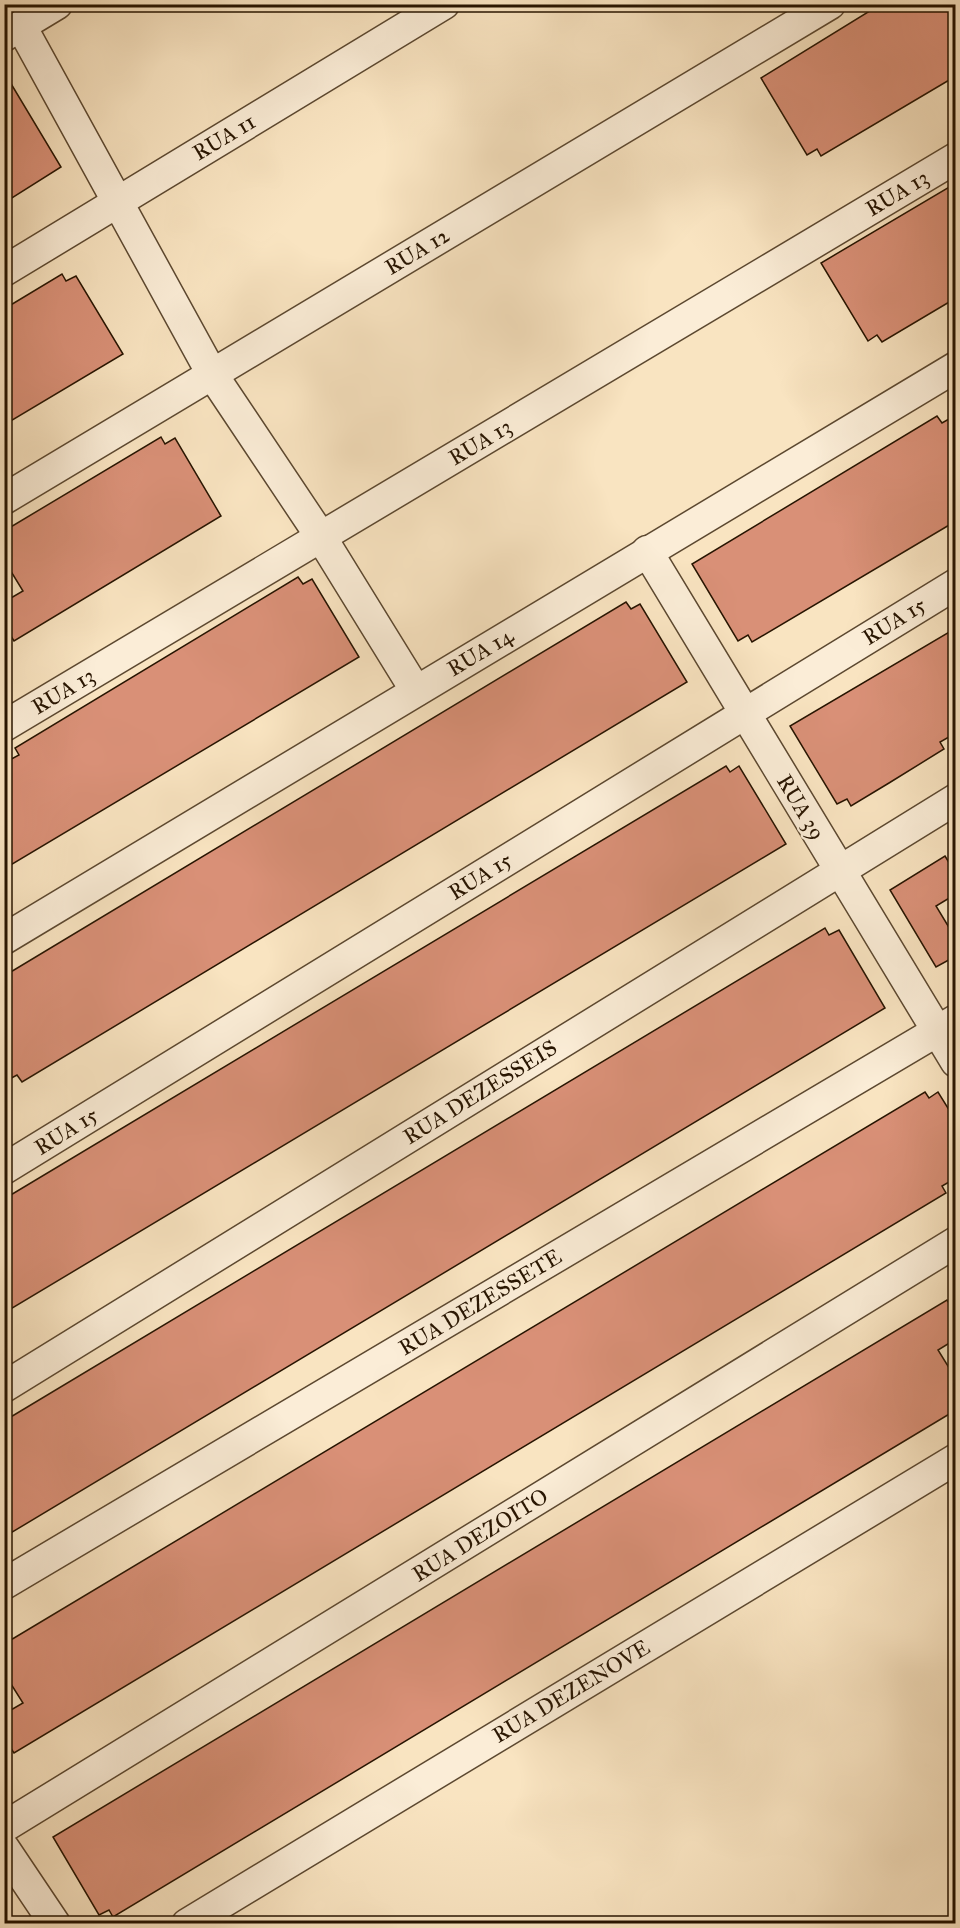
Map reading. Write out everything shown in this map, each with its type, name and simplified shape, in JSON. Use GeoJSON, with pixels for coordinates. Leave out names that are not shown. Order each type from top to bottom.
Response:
{"type":"FeatureCollection","features":[{"type":"Feature","properties":{"kind":"street"},"geometry":{"type":"LineString","coordinates":[[57,4],[13,31],[118,202],[212,374],[321,537],[416,691]]}},
{"type":"Feature","properties":{"kind":"street","name":"RUA 11"},"geometry":{"type":"LineString","coordinates":[[4,271],[444,4]]}},
{"type":"Feature","properties":{"kind":"street","name":"RUA 12"},"geometry":{"type":"LineString","coordinates":[[4,498],[830,4]]}},
{"type":"Feature","properties":{"kind":"street","name":"RUA 13"},"geometry":{"type":"LineString","coordinates":[[4,726],[956,158]]}},
{"type":"Feature","properties":{"kind":"street","name":"RUA 14"},"geometry":{"type":"LineString","coordinates":[[4,939],[956,367]]}},
{"type":"Feature","properties":{"kind":"street","name":"RUA 39"},"geometry":{"type":"LineString","coordinates":[[647,551],[839,870],[946,1026],[956,1062]]}},
{"type":"Feature","properties":{"kind":"street","name":"RUA 15"},"geometry":{"type":"LineString","coordinates":[[4,1169],[956,584]]}},
{"type":"Feature","properties":{"kind":"street","name":"RUA DEZESSEIS"},"geometry":{"type":"LineString","coordinates":[[4,1387],[839,870],[956,800]]}},
{"type":"Feature","properties":{"kind":"street","name":"RUA DEZESSETE"},"geometry":{"type":"LineString","coordinates":[[4,1584],[946,1026]]}},
{"type":"Feature","properties":{"kind":"street","name":"RUA DEZOITO"},"geometry":{"type":"LineString","coordinates":[[4,1827],[956,1242]]}},
{"type":"Feature","properties":{"kind":"street","name":"RUA DEZENOVE"},"geometry":{"type":"LineString","coordinates":[[187,1923],[956,1459]]}},
{"type":"Feature","properties":{"kind":"street"},"geometry":{"type":"LineString","coordinates":[[4,1848],[55,1923]]}},
{"type":"Feature","properties":{"kind":"building"},"geometry":{"type":"Polygon","coordinates":[[[881,4],[956,4],[956,76],[821,156],[817,149],[807,155],[761,78],[881,4]]]}},
{"type":"Feature","properties":{"kind":"building"},"geometry":{"type":"Polygon","coordinates":[[[4,72],[61,167],[4,203],[4,72]]]}},
{"type":"Feature","properties":{"kind":"building"},"geometry":{"type":"Polygon","coordinates":[[[956,183],[956,298],[882,342],[877,335],[868,341],[821,263],[956,183]]]}},
{"type":"Feature","properties":{"kind":"building"},"geometry":{"type":"Polygon","coordinates":[[[62,274],[66,281],[76,276],[123,354],[4,425],[4,309],[62,274]]]}},
{"type":"Feature","properties":{"kind":"building"},"geometry":{"type":"Polygon","coordinates":[[[956,415],[956,521],[752,642],[748,635],[738,641],[692,564],[937,416],[942,423],[956,415]]]}},
{"type":"Feature","properties":{"kind":"building"},"geometry":{"type":"Polygon","coordinates":[[[161,437],[165,444],[175,438],[221,516],[14,641],[4,625],[4,602],[23,591],[4,560],[4,531],[161,437]]]}},
{"type":"Feature","properties":{"kind":"building"},"geometry":{"type":"Polygon","coordinates":[[[298,577],[303,584],[312,579],[359,657],[4,869],[4,763],[19,755],[15,748],[298,577]]]}},
{"type":"Feature","properties":{"kind":"building"},"geometry":{"type":"Polygon","coordinates":[[[626,602],[631,609],[640,604],[687,682],[22,1082],[17,1075],[4,1082],[4,976],[626,602]]]}},
{"type":"Feature","properties":{"kind":"building"},"geometry":{"type":"Polygon","coordinates":[[[956,628],[956,733],[940,742],[944,749],[851,806],[847,799],[837,804],[790,726],[956,628]]]}},
{"type":"Feature","properties":{"kind":"building"},"geometry":{"type":"Polygon","coordinates":[[[726,766],[730,772],[739,766],[786,844],[4,1313],[4,1199],[726,766]]]}},
{"type":"Feature","properties":{"kind":"building"},"geometry":{"type":"Polygon","coordinates":[[[945,856],[956,874],[956,894],[936,906],[956,939],[956,956],[936,967],[890,890],[945,856]]]}},
{"type":"Feature","properties":{"kind":"building"},"geometry":{"type":"Polygon","coordinates":[[[825,928],[829,935],[839,930],[885,1008],[4,1537],[4,1421],[825,928]]]}},
{"type":"Feature","properties":{"kind":"building"},"geometry":{"type":"Polygon","coordinates":[[[925,1092],[929,1098],[938,1092],[956,1121],[956,1178],[942,1186],[946,1193],[14,1753],[4,1738],[4,1714],[23,1703],[4,1673],[4,1644],[925,1092]]]}},
{"type":"Feature","properties":{"kind":"building"},"geometry":{"type":"Polygon","coordinates":[[[947,1300],[956,1314],[956,1339],[938,1350],[956,1379],[956,1410],[113,1917],[109,1910],[99,1915],[53,1837],[947,1300]]]}}]}
